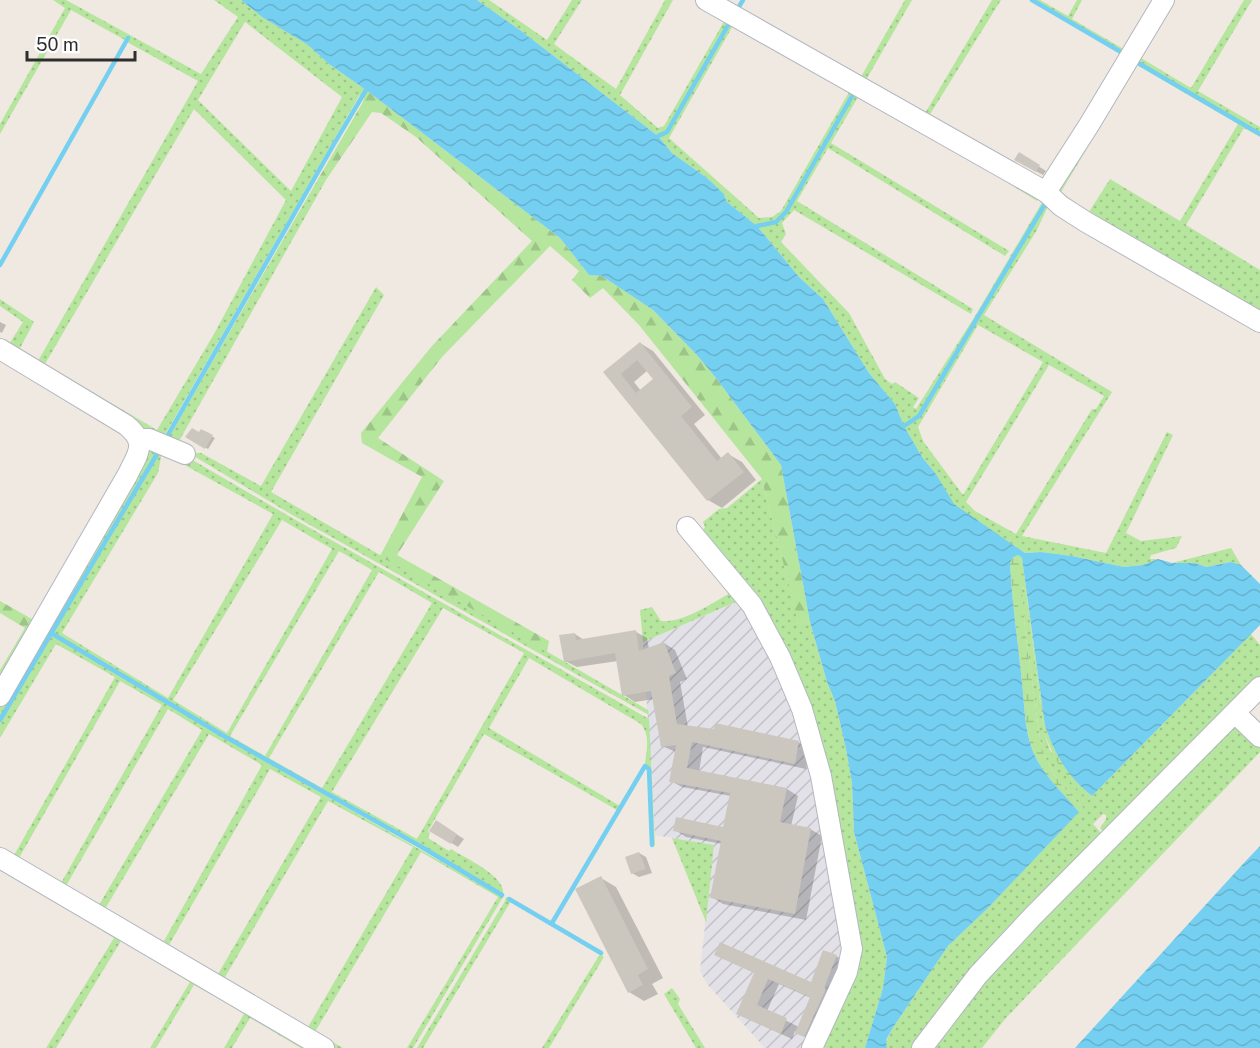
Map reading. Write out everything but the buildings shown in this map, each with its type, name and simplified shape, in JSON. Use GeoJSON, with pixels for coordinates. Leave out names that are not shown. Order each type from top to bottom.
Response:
{"type":"FeatureCollection","features":[{"type":"Feature","properties":{"kind":"street"},"geometry":{"type":"LineString","coordinates":[[706,0],[1046,192],[1061,206],[1086,222],[1260,322]]}},
{"type":"Feature","properties":{"kind":"street"},"geometry":{"type":"LineString","coordinates":[[1046,192],[1164,0]]}},
{"type":"Feature","properties":{"kind":"street"},"geometry":{"type":"LineString","coordinates":[[0,349],[126,425],[139,439],[140,448],[128,474],[0,696]]}},
{"type":"Feature","properties":{"kind":"street"},"geometry":{"type":"LineString","coordinates":[[139,439],[148,439],[185,454]]}},
{"type":"Feature","properties":{"kind":"street"},"geometry":{"type":"LineString","coordinates":[[687,527],[752,605],[780,657],[802,709],[821,776],[852,949],[847,972],[812,1048]]}},
{"type":"Feature","properties":{"kind":"street"},"geometry":{"type":"LineString","coordinates":[[922,1048],[978,975],[1018,932],[1260,687]]}},
{"type":"Feature","properties":{"kind":"street"},"geometry":{"type":"LineString","coordinates":[[1235,713],[1260,737]]}},
{"type":"Feature","properties":{"kind":"street"},"geometry":{"type":"LineString","coordinates":[[0,858],[324,1048]]}},
{"type":"Feature","properties":{"kind":"shaded area"},"geometry":{"type":"Polygon","coordinates":[[[751,596],[798,678],[856,940],[840,1001],[824,1048],[765,1048],[707,984],[700,971],[714,845],[655,835],[643,642],[751,596]]]}},
{"type":"Feature","properties":{"kind":"green space"},"geometry":{"type":"Polygon","coordinates":[[[53,0],[66,0],[201,74],[238,17],[214,0],[241,0],[262,17],[308,45],[329,64],[366,90],[359,96],[162,440],[158,440],[6,349],[23,322],[0,306],[0,299],[34,322],[19,350],[38,361],[198,81],[127,42],[128,38],[125,40],[71,10],[0,134],[0,124],[65,8],[53,0]],[[245,22],[198,100],[291,191],[342,97],[245,22]],[[194,109],[45,364],[157,430],[214,334],[286,200],[194,109]]]}},
{"type":"Feature","properties":{"kind":"green space"},"geometry":{"type":"Polygon","coordinates":[[[477,0],[489,0],[547,40],[572,0],[582,0],[554,44],[616,89],[665,0],[673,0],[620,95],[658,128],[664,126],[726,18],[707,7],[707,2],[755,30],[754,32],[735,22],[669,138],[759,218],[772,217],[781,211],[852,87],[761,36],[762,34],[1034,190],[1039,197],[1037,201],[965,156],[964,153],[861,92],[831,143],[1009,251],[1005,256],[828,148],[797,201],[973,309],[971,314],[794,210],[782,223],[786,234],[781,242],[849,313],[885,379],[892,384],[895,382],[919,398],[913,407],[916,409],[975,316],[1044,199],[1049,204],[1037,230],[984,315],[1112,392],[1022,536],[1106,553],[1167,432],[1173,435],[1126,533],[1141,541],[1182,536],[1176,548],[1151,555],[1150,559],[1158,559],[1143,565],[1124,567],[1072,556],[1041,552],[1025,553],[953,504],[904,426],[895,404],[869,373],[823,299],[799,277],[757,226],[727,202],[723,193],[707,178],[672,153],[658,136],[520,30],[477,0]],[[978,325],[918,427],[923,441],[963,495],[1043,362],[978,325]],[[1049,365],[966,502],[975,511],[1016,534],[1092,409],[1096,409],[1104,396],[1049,365]]]}},
{"type":"Feature","properties":{"kind":"green space"},"geometry":{"type":"Polygon","coordinates":[[[905,0],[912,0],[866,80],[858,82],[905,0]]]}},
{"type":"Feature","properties":{"kind":"green space"},"geometry":{"type":"Polygon","coordinates":[[[992,0],[1001,0],[929,116],[924,115],[992,0]]]}},
{"type":"Feature","properties":{"kind":"green space"},"geometry":{"type":"Polygon","coordinates":[[[1033,0],[1040,0],[1068,16],[1077,0],[1082,0],[1072,19],[1127,51],[1126,55],[1033,0]]]}},
{"type":"Feature","properties":{"kind":"green space"},"geometry":{"type":"Polygon","coordinates":[[[1170,0],[1175,0],[1141,58],[1191,88],[1244,0],[1252,0],[1198,91],[1260,127],[1260,133],[1135,59],[1170,0]]]}},
{"type":"Feature","properties":{"kind":"green space"},"geometry":{"type":"Polygon","coordinates":[[[1134,61],[1260,134],[1260,137],[1244,128],[1186,225],[1260,270],[1260,315],[1087,215],[1110,179],[1180,221],[1238,124],[1137,65],[1061,192],[1087,211],[1084,215],[1051,190],[1134,61]]]}},
{"type":"Feature","properties":{"kind":"green space"},"geometry":{"type":"Polygon","coordinates":[[[366,90],[560,238],[589,275],[602,276],[653,310],[696,354],[781,465],[810,622],[799,625],[762,479],[639,325],[603,288],[590,298],[572,280],[579,271],[550,246],[442,357],[378,438],[444,481],[397,555],[549,641],[547,652],[380,556],[422,477],[362,443],[361,433],[432,346],[532,241],[416,137],[381,113],[372,112],[326,180],[317,181],[363,102],[366,90]]]}},
{"type":"Feature","properties":{"kind":"green space"},"geometry":{"type":"Polygon","coordinates":[[[326,180],[178,443],[166,442],[317,181],[326,180]]]}},
{"type":"Feature","properties":{"kind":"green space"},"geometry":{"type":"Polygon","coordinates":[[[376,287],[384,295],[271,492],[648,710],[649,715],[294,516],[192,455],[201,453],[261,486],[376,287]]]}},
{"type":"Feature","properties":{"kind":"green space"},"geometry":{"type":"Polygon","coordinates":[[[148,447],[160,447],[0,718],[0,701],[148,447]]]}},
{"type":"Feature","properties":{"kind":"green space"},"geometry":{"type":"Polygon","coordinates":[[[163,447],[158,473],[62,633],[168,698],[273,514],[181,463],[184,455],[649,719],[655,845],[653,845],[650,769],[645,765],[647,739],[641,724],[529,658],[489,728],[620,806],[617,810],[484,734],[428,831],[430,833],[428,838],[492,874],[502,887],[503,894],[265,759],[52,633],[163,447]],[[282,520],[173,700],[227,733],[332,549],[282,520]],[[339,551],[230,736],[265,756],[372,570],[339,551]],[[379,572],[269,758],[322,788],[432,603],[379,572]],[[443,608],[332,792],[417,839],[524,653],[443,608]]]}},
{"type":"Feature","properties":{"kind":"green space"},"geometry":{"type":"Polygon","coordinates":[[[762,479],[799,624],[810,622],[827,682],[835,701],[852,783],[854,832],[887,957],[883,988],[865,1048],[824,1048],[851,970],[812,730],[702,532],[705,527],[703,522],[719,509],[727,508],[762,479]]]}},
{"type":"Feature","properties":{"kind":"green space"},"geometry":{"type":"Polygon","coordinates":[[[1231,548],[1241,565],[1231,562],[1206,567],[1195,563],[1172,563],[1231,548]]]}},
{"type":"Feature","properties":{"kind":"green space"},"geometry":{"type":"Polygon","coordinates":[[[1018,555],[1022,558],[1045,726],[1064,764],[1092,796],[1089,799],[1067,778],[1044,732],[1026,590],[1022,587],[1025,629],[1041,746],[1058,780],[1083,807],[1079,812],[1045,772],[1036,758],[1029,739],[1010,564],[1012,558],[1018,555]]]}},
{"type":"Feature","properties":{"kind":"green space"},"geometry":{"type":"Polygon","coordinates":[[[1021,587],[1026,590],[1044,732],[1050,750],[1089,799],[1251,634],[1260,645],[1260,676],[1105,834],[1100,828],[1106,815],[1103,814],[1093,824],[1103,835],[917,1048],[887,1048],[886,1041],[894,1026],[948,946],[988,908],[1083,807],[1058,780],[1041,746],[1021,587]]]}},
{"type":"Feature","properties":{"kind":"green space"},"geometry":{"type":"Polygon","coordinates":[[[736,590],[743,599],[643,642],[640,610],[652,607],[661,621],[680,619],[736,590]]]}},
{"type":"Feature","properties":{"kind":"green space"},"geometry":{"type":"Polygon","coordinates":[[[0,601],[39,623],[0,691],[0,670],[25,628],[0,613],[0,601]]]}},
{"type":"Feature","properties":{"kind":"green space"},"geometry":{"type":"Polygon","coordinates":[[[51,635],[503,897],[413,1048],[407,1048],[498,897],[421,852],[315,1032],[343,1048],[333,1048],[271,1006],[308,1027],[413,847],[328,801],[224,979],[144,932],[164,941],[262,765],[209,734],[105,909],[13,857],[115,677],[56,644],[0,738],[0,723],[51,635]],[[120,681],[19,858],[61,883],[162,705],[120,681]],[[168,709],[66,886],[99,905],[202,730],[168,709]],[[270,769],[169,945],[218,974],[321,797],[270,769]]]}},
{"type":"Feature","properties":{"kind":"green space"},"geometry":{"type":"Polygon","coordinates":[[[1237,720],[1260,742],[1260,752],[1005,1019],[982,1048],[931,1048],[952,1018],[1017,945],[1237,720]]]}},
{"type":"Feature","properties":{"kind":"green space"},"geometry":{"type":"Polygon","coordinates":[[[672,838],[714,845],[706,922],[672,838]]]}},
{"type":"Feature","properties":{"kind":"green space"},"geometry":{"type":"Polygon","coordinates":[[[506,897],[511,901],[423,1048],[417,1048],[505,901],[506,897]]]}},
{"type":"Feature","properties":{"kind":"green space"},"geometry":{"type":"Polygon","coordinates":[[[78,909],[215,989],[212,995],[194,985],[156,1048],[150,1048],[190,982],[121,941],[56,1048],[46,1048],[114,938],[76,914],[78,909]]]}},
{"type":"Feature","properties":{"kind":"green space"},"geometry":{"type":"Polygon","coordinates":[[[600,954],[604,957],[549,1048],[542,1048],[600,954]]]}},
{"type":"Feature","properties":{"kind":"green space"},"geometry":{"type":"Polygon","coordinates":[[[672,988],[680,999],[678,1004],[705,1048],[696,1048],[664,994],[672,988]]]}},
{"type":"Feature","properties":{"kind":"green space"},"geometry":{"type":"Polygon","coordinates":[[[221,992],[318,1048],[301,1048],[250,1018],[232,1048],[224,1048],[244,1014],[218,998],[221,992]]]}},
{"type":"Feature","properties":{"kind":"water"},"geometry":{"type":"Polygon","coordinates":[[[241,0],[477,0],[520,30],[658,136],[672,153],[707,178],[723,193],[727,202],[757,226],[799,277],[823,299],[869,373],[895,404],[904,426],[922,457],[936,474],[954,504],[1025,553],[1041,552],[1072,556],[1124,567],[1143,565],[1158,559],[1172,563],[1195,563],[1206,567],[1231,562],[1241,565],[1260,584],[1260,625],[1092,796],[1063,765],[1045,726],[1022,558],[1018,555],[1012,558],[1010,564],[1012,594],[1029,739],[1036,758],[1045,772],[1079,812],[988,908],[948,946],[894,1026],[886,1040],[887,1048],[865,1048],[883,988],[887,957],[854,832],[852,783],[846,749],[835,701],[827,682],[810,622],[781,465],[716,378],[653,310],[602,276],[589,275],[560,238],[329,64],[308,45],[262,17],[241,0]]]}},
{"type":"Feature","properties":{"kind":"water"},"geometry":{"type":"Polygon","coordinates":[[[1260,846],[1260,1048],[1075,1048],[1242,865],[1260,846]]]}},
{"type":"Feature","properties":{"kind":"waterway"},"geometry":{"type":"LineString","coordinates":[[737,10],[743,0]]}},
{"type":"Feature","properties":{"kind":"waterway"},"geometry":{"type":"LineString","coordinates":[[1032,0],[1126,55]]}},
{"type":"Feature","properties":{"kind":"waterway"},"geometry":{"type":"LineString","coordinates":[[658,136],[667,132],[731,20]]}},
{"type":"Feature","properties":{"kind":"waterway"},"geometry":{"type":"LineString","coordinates":[[0,265],[128,38]]}},
{"type":"Feature","properties":{"kind":"waterway"},"geometry":{"type":"LineString","coordinates":[[1133,60],[1260,134]]}},
{"type":"Feature","properties":{"kind":"waterway"},"geometry":{"type":"LineString","coordinates":[[165,440],[366,90]]}},
{"type":"Feature","properties":{"kind":"waterway"},"geometry":{"type":"LineString","coordinates":[[757,226],[776,222],[786,212],[855,91]]}},
{"type":"Feature","properties":{"kind":"waterway"},"geometry":{"type":"LineString","coordinates":[[904,426],[919,416],[1045,204]]}},
{"type":"Feature","properties":{"kind":"waterway"},"geometry":{"type":"LineString","coordinates":[[0,720],[160,449]]}},
{"type":"Feature","properties":{"kind":"waterway"},"geometry":{"type":"LineString","coordinates":[[51,633],[224,736],[420,846],[502,895]]}},
{"type":"Feature","properties":{"kind":"waterway"},"geometry":{"type":"LineString","coordinates":[[552,923],[645,766],[649,769],[652,845]]}},
{"type":"Feature","properties":{"kind":"waterway"},"geometry":{"type":"LineString","coordinates":[[509,899],[601,953]]}}]}
